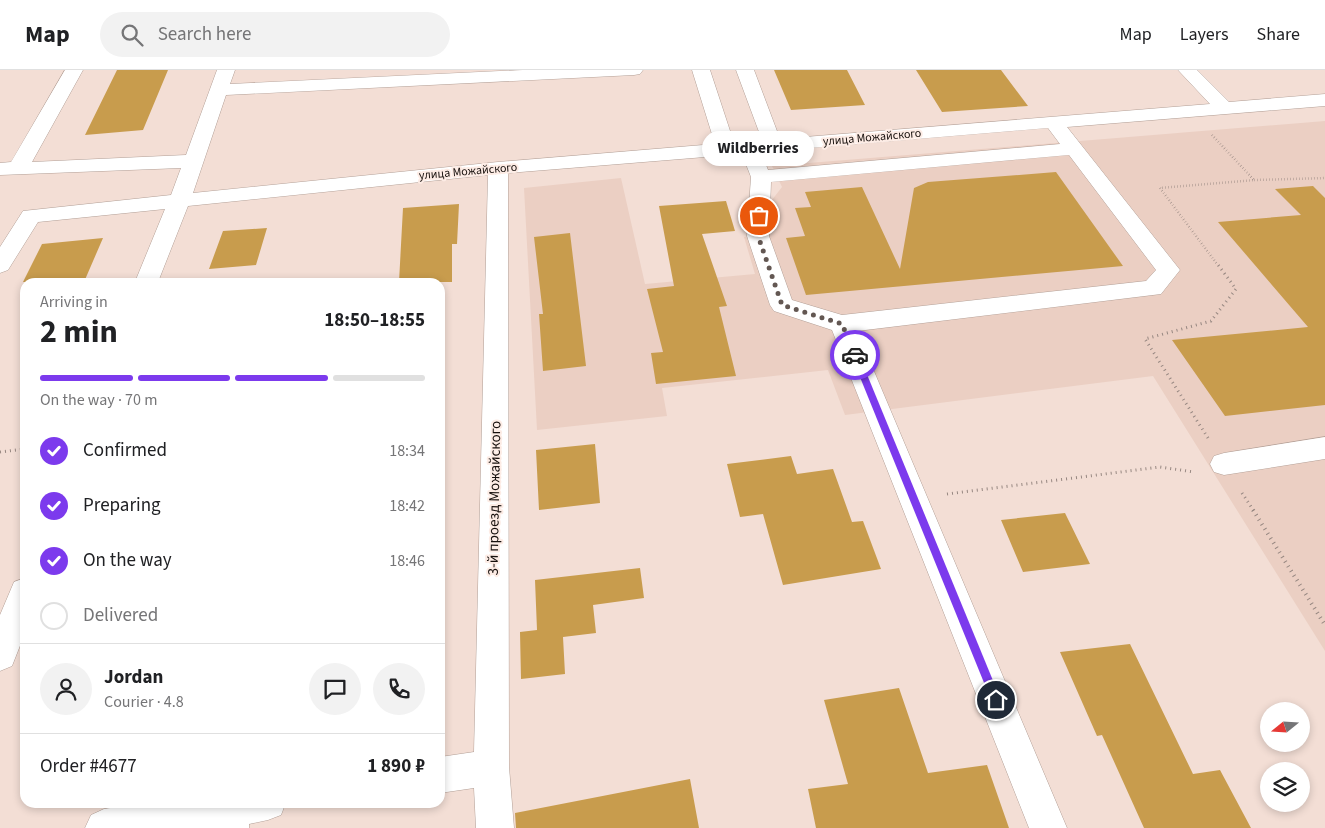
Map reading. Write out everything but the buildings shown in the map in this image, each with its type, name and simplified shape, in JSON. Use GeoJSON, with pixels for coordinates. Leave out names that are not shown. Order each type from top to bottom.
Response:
{"type":"FeatureCollection","features":[{"type":"Feature","properties":{"kind":"street"},"geometry":{"type":"LineString","coordinates":[[9,169],[74,70]]}},
{"type":"Feature","properties":{"kind":"street"},"geometry":{"type":"LineString","coordinates":[[149,278],[180,199],[226,70]]}},
{"type":"Feature","properties":{"kind":"street"},"geometry":{"type":"LineString","coordinates":[[219,90],[634,70]]}},
{"type":"Feature","properties":{"kind":"street"},"geometry":{"type":"LineString","coordinates":[[702,70],[726,150]]}},
{"type":"Feature","properties":{"kind":"street"},"geometry":{"type":"LineString","coordinates":[[745,70],[773,146]]}},
{"type":"Feature","properties":{"kind":"street"},"geometry":{"type":"LineString","coordinates":[[1187,70],[1224,108]]}},
{"type":"Feature","properties":{"kind":"street","name":"улица Можайского"},"geometry":{"type":"LineString","coordinates":[[0,265],[31,216],[180,199],[498,168],[1325,100]]}},
{"type":"Feature","properties":{"kind":"street"},"geometry":{"type":"LineString","coordinates":[[749,148],[761,177],[758,236],[782,305],[842,324],[1153,288],[1169,270],[1053,122]]}},
{"type":"Feature","properties":{"kind":"street"},"geometry":{"type":"LineString","coordinates":[[761,177],[1075,148]]}},
{"type":"Feature","properties":{"kind":"street"},"geometry":{"type":"LineString","coordinates":[[9,169],[194,161]]}},
{"type":"Feature","properties":{"kind":"street","name":"3-й проезд Можайского"},"geometry":{"type":"LineString","coordinates":[[495,828],[491,768],[498,168]]}},
{"type":"Feature","properties":{"kind":"street"},"geometry":{"type":"LineString","coordinates":[[842,324],[1048,828]]}},
{"type":"Feature","properties":{"kind":"street"},"geometry":{"type":"LineString","coordinates":[[1224,464],[1325,448]]}},
{"type":"Feature","properties":{"kind":"street"},"geometry":{"type":"LineString","coordinates":[[0,655],[20,605]]}},
{"type":"Feature","properties":{"kind":"street"},"geometry":{"type":"LineString","coordinates":[[445,774],[491,768]]}},
{"type":"Feature","properties":{"kind":"street"},"geometry":{"type":"LineString","coordinates":[[104,828],[231,818],[254,808]]}},
{"type":"Feature","properties":{"kind":"path"},"geometry":{"type":"LineString","coordinates":[[1208,130],[1254,180]]}},
{"type":"Feature","properties":{"kind":"path"},"geometry":{"type":"LineString","coordinates":[[1325,178],[1254,180],[1160,188],[1236,289],[1211,321],[1145,339],[1325,626]]}},
{"type":"Feature","properties":{"kind":"path"},"geometry":{"type":"LineString","coordinates":[[0,452],[20,450]]}},
{"type":"Feature","properties":{"kind":"path"},"geometry":{"type":"LineString","coordinates":[[914,499],[1160,467],[1197,472]]}},
{"type":"Feature","properties":{"kind":"shaded area"},"geometry":{"type":"Polygon","coordinates":[[[1325,121],[1325,651],[1153,376],[845,415],[828,370],[662,388],[667,416],[537,430],[524,188],[621,178],[645,284],[755,274],[744,237],[769,234],[768,205],[782,187],[772,166],[1325,121]]]}},
{"type":"Feature","properties":{"kind":"way so far"},"geometry":{"type":"LineString","coordinates":[[759,216],[758,236],[782,305],[842,324],[855,355]]}},
{"type":"Feature","properties":{"kind":"place","name":"Wildberries"},"geometry":{"type":"Point","coordinates":[759,216]}},
{"type":"Feature","properties":{"kind":"route"},"geometry":{"type":"LineString","coordinates":[[855,355],[996,700]]}}]}
